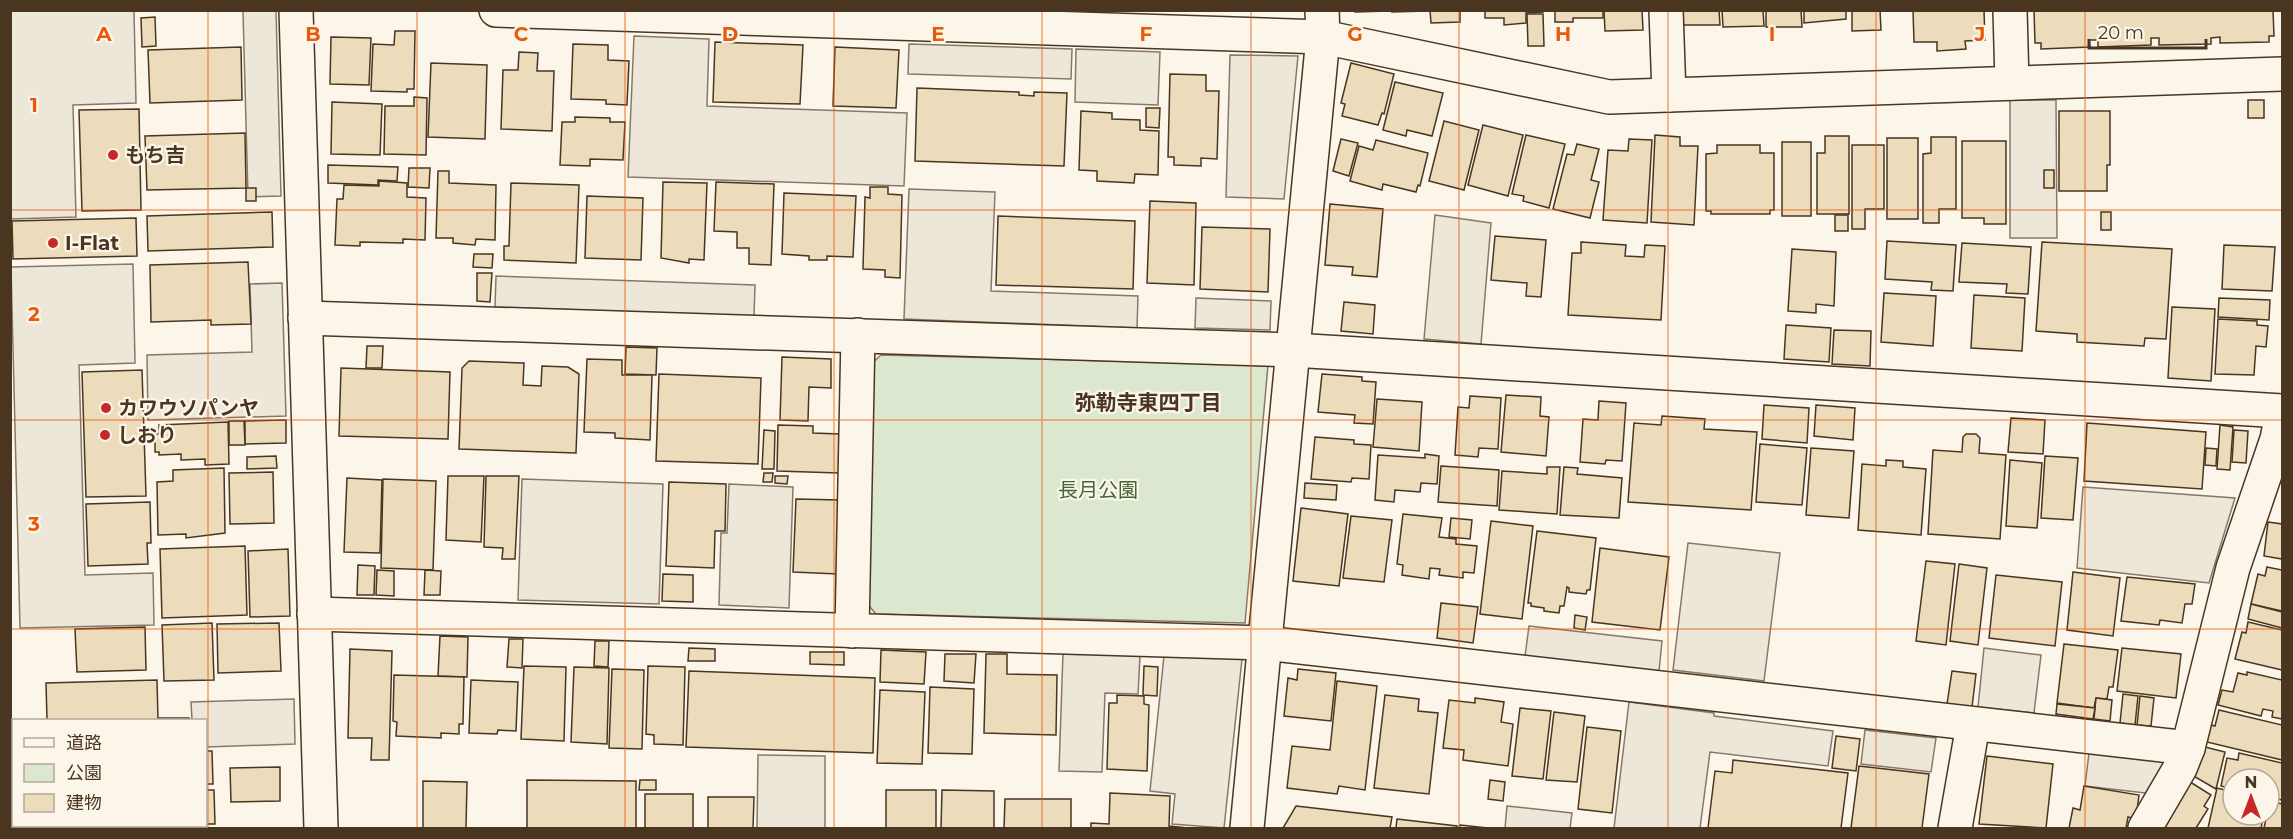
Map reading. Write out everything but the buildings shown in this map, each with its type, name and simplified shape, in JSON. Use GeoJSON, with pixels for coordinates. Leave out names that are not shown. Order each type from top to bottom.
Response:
{"type":"FeatureCollection","features":[{"type":"Feature","properties":{"kind":"street"},"geometry":{"type":"LineString","coordinates":[[296,10],[321,828]]}},
{"type":"Feature","properties":{"kind":"street"},"geometry":{"type":"LineString","coordinates":[[496,10],[1322,24],[1609,97],[2283,74]]}},
{"type":"Feature","properties":{"kind":"street"},"geometry":{"type":"LineString","coordinates":[[1666,10],[1669,95]]}},
{"type":"Feature","properties":{"kind":"street"},"geometry":{"type":"LineString","coordinates":[[2010,10],[2012,83]]}},
{"type":"Feature","properties":{"kind":"street"},"geometry":{"type":"LineString","coordinates":[[1247,828],[1322,24]]}},
{"type":"Feature","properties":{"kind":"street"},"geometry":{"type":"LineString","coordinates":[[305,318],[1293,350],[2283,413],[2277,439],[2233,568],[2188,748],[2180,768],[2145,828]]}},
{"type":"Feature","properties":{"kind":"street"},"geometry":{"type":"LineString","coordinates":[[852,631],[858,335]]}},
{"type":"Feature","properties":{"kind":"street"},"geometry":{"type":"LineString","coordinates":[[314,614],[1265,643],[2188,748]]}},
{"type":"Feature","properties":{"kind":"street"},"geometry":{"type":"LineString","coordinates":[[1955,828],[1973,725]]}},
{"type":"Feature","properties":{"kind":"green space","name":"長月公園"},"geometry":{"type":"Polygon","coordinates":[[[881,355],[1268,365],[1245,623],[876,614],[864,600],[868,367],[881,355]]]}},
{"type":"Feature","properties":{"kind":"shaded area"},"geometry":{"type":"Polygon","coordinates":[[[10,11],[134,11],[136,103],[73,105],[76,217],[11,219],[10,11]]]}},
{"type":"Feature","properties":{"kind":"shaded area"},"geometry":{"type":"Polygon","coordinates":[[[243,11],[276,11],[281,196],[248,197],[243,11]]]}},
{"type":"Feature","properties":{"kind":"shaded area"},"geometry":{"type":"Polygon","coordinates":[[[634,36],[709,39],[707,106],[907,113],[904,186],[628,177],[634,36]]]}},
{"type":"Feature","properties":{"kind":"shaded area"},"geometry":{"type":"Polygon","coordinates":[[[909,44],[1072,49],[1071,79],[908,74],[909,44]]]}},
{"type":"Feature","properties":{"kind":"shaded area"},"geometry":{"type":"Polygon","coordinates":[[[1076,49],[1160,52],[1158,105],[1075,102],[1076,49]]]}},
{"type":"Feature","properties":{"kind":"shaded area"},"geometry":{"type":"Polygon","coordinates":[[[1230,55],[1298,56],[1284,199],[1226,197],[1230,55]]]}},
{"type":"Feature","properties":{"kind":"shaded area"},"geometry":{"type":"Polygon","coordinates":[[[2010,100],[2056,100],[2057,238],[2010,238],[2010,100]]]}},
{"type":"Feature","properties":{"kind":"shaded area"},"geometry":{"type":"Polygon","coordinates":[[[909,189],[995,192],[991,291],[1138,296],[1137,328],[904,319],[909,189]]]}},
{"type":"Feature","properties":{"kind":"shaded area"},"geometry":{"type":"Polygon","coordinates":[[[1435,215],[1491,223],[1481,344],[1424,339],[1435,215]]]}},
{"type":"Feature","properties":{"kind":"shaded area"},"geometry":{"type":"Polygon","coordinates":[[[133,264],[135,363],[79,365],[85,575],[153,573],[154,625],[20,628],[11,267],[133,264]]]}},
{"type":"Feature","properties":{"kind":"shaded area"},"geometry":{"type":"Polygon","coordinates":[[[496,276],[755,285],[754,316],[495,307],[496,276]]]}},
{"type":"Feature","properties":{"kind":"shaded area"},"geometry":{"type":"Polygon","coordinates":[[[282,283],[286,416],[148,420],[147,355],[252,352],[250,284],[282,283]]]}},
{"type":"Feature","properties":{"kind":"shaded area"},"geometry":{"type":"Polygon","coordinates":[[[1196,298],[1271,301],[1270,330],[1195,328],[1196,298]]]}},
{"type":"Feature","properties":{"kind":"shaded area"},"geometry":{"type":"Polygon","coordinates":[[[522,479],[663,484],[659,604],[518,600],[522,479]]]}},
{"type":"Feature","properties":{"kind":"shaded area"},"geometry":{"type":"Polygon","coordinates":[[[729,484],[793,487],[789,608],[719,605],[721,533],[727,533],[729,484]]]}},
{"type":"Feature","properties":{"kind":"shaded area"},"geometry":{"type":"Polygon","coordinates":[[[2083,487],[2235,498],[2209,583],[2077,568],[2083,487]]]}},
{"type":"Feature","properties":{"kind":"shaded area"},"geometry":{"type":"Polygon","coordinates":[[[1688,543],[1780,553],[1764,681],[1673,670],[1688,543]]]}},
{"type":"Feature","properties":{"kind":"shaded area"},"geometry":{"type":"Polygon","coordinates":[[[1529,626],[1662,641],[1659,671],[1525,656],[1529,626]]]}},
{"type":"Feature","properties":{"kind":"shaded area"},"geometry":{"type":"Polygon","coordinates":[[[1984,648],[2041,655],[2034,713],[1978,707],[1984,648]]]}},
{"type":"Feature","properties":{"kind":"shaded area"},"geometry":{"type":"Polygon","coordinates":[[[1063,653],[1140,656],[1138,694],[1105,693],[1102,772],[1059,771],[1063,653]]]}},
{"type":"Feature","properties":{"kind":"shaded area"},"geometry":{"type":"Polygon","coordinates":[[[1164,656],[1242,659],[1224,828],[1172,824],[1175,794],[1150,791],[1164,656]]]}},
{"type":"Feature","properties":{"kind":"shaded area"},"geometry":{"type":"Polygon","coordinates":[[[294,699],[295,744],[207,747],[207,719],[192,719],[191,702],[294,699]]]}},
{"type":"Feature","properties":{"kind":"shaded area"},"geometry":{"type":"Polygon","coordinates":[[[1629,702],[1714,713],[1714,716],[1833,731],[1828,766],[1710,752],[1700,828],[1614,828],[1629,702]]]}},
{"type":"Feature","properties":{"kind":"shaded area"},"geometry":{"type":"Polygon","coordinates":[[[1865,730],[1936,738],[1931,772],[1861,764],[1865,730]]]}},
{"type":"Feature","properties":{"kind":"shaded area"},"geometry":{"type":"Polygon","coordinates":[[[2089,753],[2173,763],[2154,794],[2085,786],[2089,753]]]}},
{"type":"Feature","properties":{"kind":"shaded area"},"geometry":{"type":"Polygon","coordinates":[[[758,755],[825,756],[825,828],[757,828],[758,755]]]}},
{"type":"Feature","properties":{"kind":"shaded area"},"geometry":{"type":"Polygon","coordinates":[[[1507,806],[1572,813],[1570,828],[1505,828],[1507,806]]]}},
{"type":"Feature","properties":{"kind":"shaded area"},"geometry":{"type":"Polygon","coordinates":[[[25,827],[159,827],[159,828],[25,827]]]}},
{"type":"Feature","properties":{"kind":"place","name":"もち吉"},"geometry":{"type":"Point","coordinates":[113,155]}},
{"type":"Feature","properties":{"kind":"place","name":"I-Flat"},"geometry":{"type":"Point","coordinates":[53,243]}},
{"type":"Feature","properties":{"kind":"place","name":"カワウソパンヤ"},"geometry":{"type":"Point","coordinates":[106,408]}},
{"type":"Feature","properties":{"kind":"place","name":"しおり"},"geometry":{"type":"Point","coordinates":[105,435]}},
{"type":"Feature","properties":{"kind":"district","name":"弥勒寺東四丁目"},"geometry":{"type":"Point","coordinates":[1148,403]}}]}
